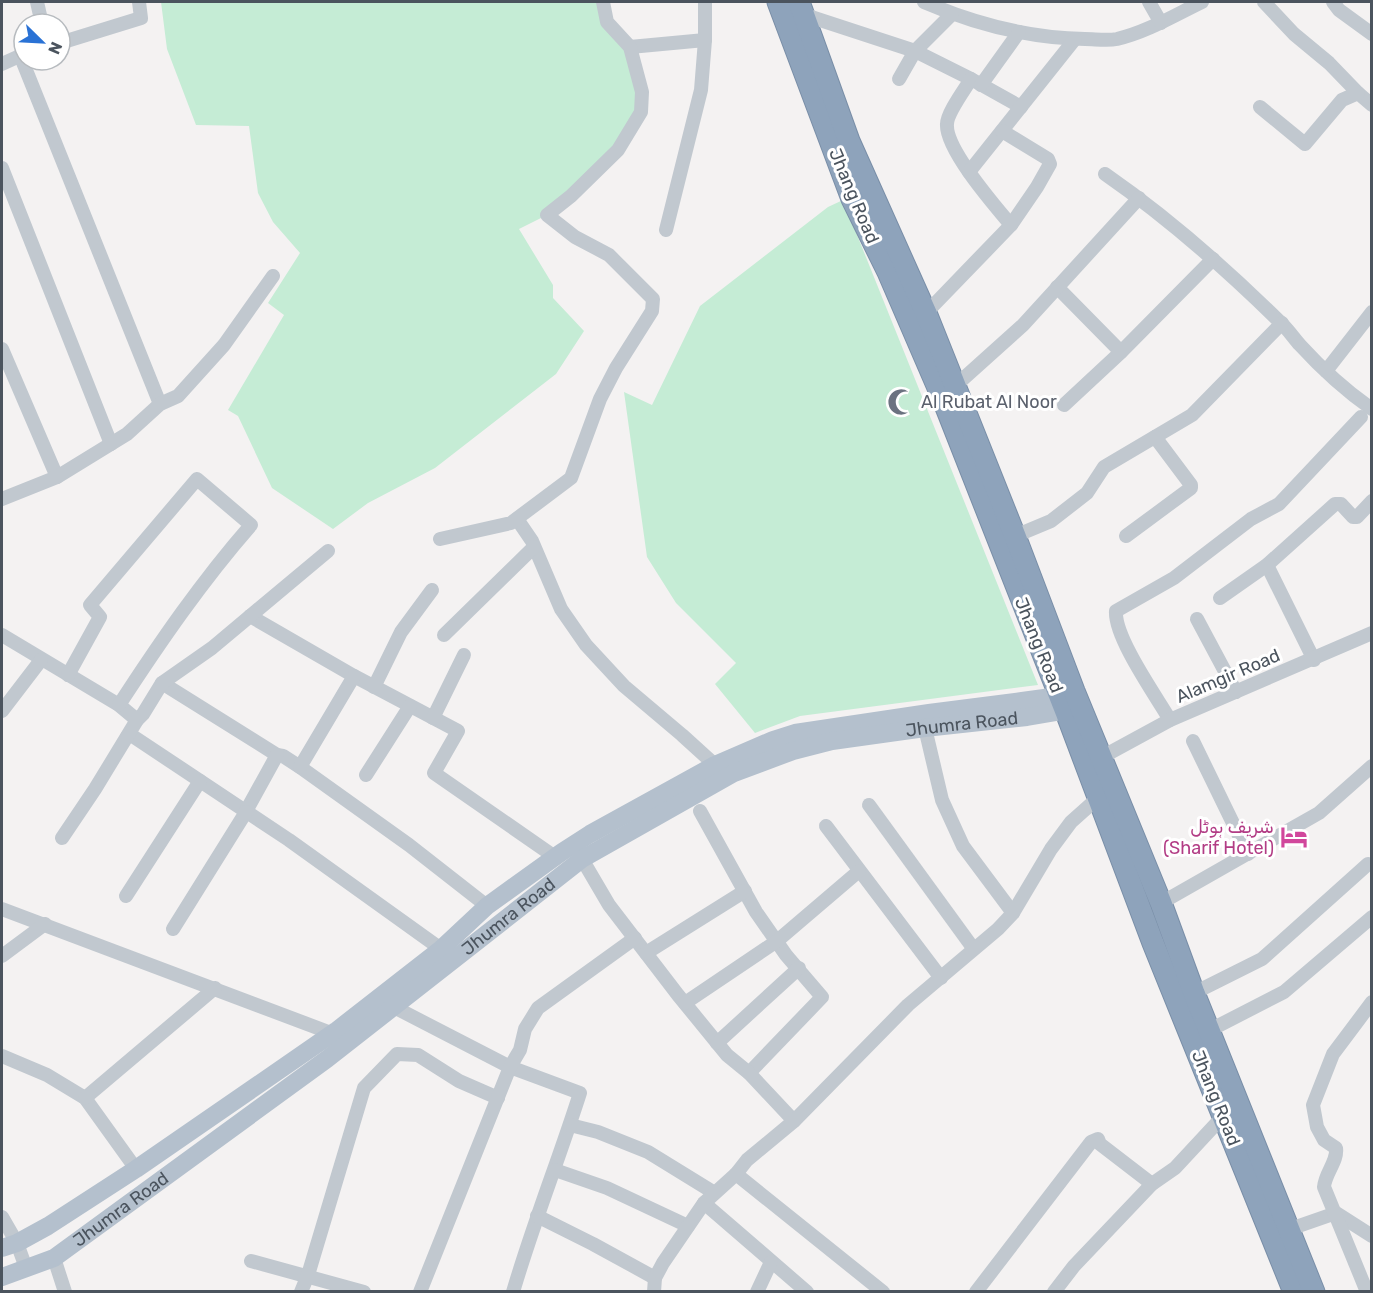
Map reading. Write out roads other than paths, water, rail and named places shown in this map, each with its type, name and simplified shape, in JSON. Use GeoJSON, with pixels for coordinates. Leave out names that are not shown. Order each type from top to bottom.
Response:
{"type":"FeatureCollection","features":[{"type":"Feature","properties":{"kind":"highway","name":"Jhang Road"},"geometry":{"type":"LineString","coordinates":[[778,2],[852,199],[926,313],[1015,536],[1070,701],[1099,797],[1153,943],[1231,1108],[1279,1222],[1294,1267],[1294,1292]]}},
{"type":"Feature","properties":{"kind":"highway","name":"Jhang Road"},"geometry":{"type":"LineString","coordinates":[[802,8],[942,397],[1070,701],[1102,757],[1210,1030],[1231,1108]]}},
{"type":"Feature","properties":{"kind":"highway","name":"Jhang Road"},"geometry":{"type":"LineString","coordinates":[[1294,1267],[1314,1292]]}},
{"type":"Feature","properties":{"kind":"main road","name":"Jhumra Road"},"geometry":{"type":"LineString","coordinates":[[9,1245],[48,1226],[336,1040],[393,1006],[582,859],[734,772],[793,751],[832,741],[925,728],[1070,701]]}},
{"type":"Feature","properties":{"kind":"main road","name":"Jhumra Road"},"geometry":{"type":"LineString","coordinates":[[2,1277],[54,1258],[336,1040],[487,906],[555,857],[590,834],[715,765],[795,733],[896,717],[1070,701]]}},
{"type":"Feature","properties":{"kind":"street"},"geometry":{"type":"LineString","coordinates":[[72,39],[141,18],[139,2]]}},
{"type":"Feature","properties":{"kind":"street"},"geometry":{"type":"LineString","coordinates":[[440,539],[512,523],[571,478],[600,399],[616,368],[652,311],[653,299],[609,255],[575,237],[546,215],[571,196],[618,150],[641,111],[642,92],[630,47],[608,22],[603,2]]}},
{"type":"Feature","properties":{"kind":"street"},"geometry":{"type":"LineString","coordinates":[[666,230],[701,90],[705,2]]}},
{"type":"Feature","properties":{"kind":"street"},"geometry":{"type":"LineString","coordinates":[[924,2],[955,15],[1019,32],[1051,38],[1075,39],[1116,39],[1161,23],[1202,2]]}},
{"type":"Feature","properties":{"kind":"street"},"geometry":{"type":"LineString","coordinates":[[899,80],[915,51],[955,15],[961,2]]}},
{"type":"Feature","properties":{"kind":"street"},"geometry":{"type":"LineString","coordinates":[[1149,2],[1161,23]]}},
{"type":"Feature","properties":{"kind":"street"},"geometry":{"type":"LineString","coordinates":[[1264,2],[1294,34],[1329,63],[1371,105]]}},
{"type":"Feature","properties":{"kind":"street"},"geometry":{"type":"LineString","coordinates":[[1333,2],[1339,10],[1371,34]]}},
{"type":"Feature","properties":{"kind":"street"},"geometry":{"type":"LineString","coordinates":[[802,8],[915,51],[1020,107]]}},
{"type":"Feature","properties":{"kind":"street"},"geometry":{"type":"LineString","coordinates":[[1011,225],[969,172],[947,134],[946,121],[1019,32]]}},
{"type":"Feature","properties":{"kind":"street"},"geometry":{"type":"LineString","coordinates":[[969,172],[1075,39]]}},
{"type":"Feature","properties":{"kind":"street"},"geometry":{"type":"LineString","coordinates":[[630,47],[705,40]]}},
{"type":"Feature","properties":{"kind":"street"},"geometry":{"type":"LineString","coordinates":[[29,72],[160,404]]}},
{"type":"Feature","properties":{"kind":"street"},"geometry":{"type":"LineString","coordinates":[[1260,107],[1305,144],[1342,100],[1358,93]]}},
{"type":"Feature","properties":{"kind":"street"},"geometry":{"type":"LineString","coordinates":[[926,313],[1011,225],[1037,187],[1050,161],[1002,131]]}},
{"type":"Feature","properties":{"kind":"street"},"geometry":{"type":"LineString","coordinates":[[2,168],[111,444]]}},
{"type":"Feature","properties":{"kind":"street"},"geometry":{"type":"LineString","coordinates":[[1105,174],[1139,198],[1213,259],[1282,323],[1300,345],[1366,413],[1279,504],[1251,519],[1174,578],[1116,611],[1127,647],[1170,720]]}},
{"type":"Feature","properties":{"kind":"street"},"geometry":{"type":"LineString","coordinates":[[954,387],[1023,326],[1139,198]]}},
{"type":"Feature","properties":{"kind":"street"},"geometry":{"type":"LineString","coordinates":[[1064,405],[1121,352],[1213,259]]}},
{"type":"Feature","properties":{"kind":"street"},"geometry":{"type":"LineString","coordinates":[[2,499],[57,477],[127,434],[160,404],[178,396],[224,345],[273,276]]}},
{"type":"Feature","properties":{"kind":"street"},"geometry":{"type":"LineString","coordinates":[[1057,287],[1121,352]]}},
{"type":"Feature","properties":{"kind":"street"},"geometry":{"type":"LineString","coordinates":[[1326,371],[1371,312]]}},
{"type":"Feature","properties":{"kind":"street"},"geometry":{"type":"LineString","coordinates":[[1015,536],[1051,521],[1087,493],[1104,467],[1192,415],[1282,323]]}},
{"type":"Feature","properties":{"kind":"street"},"geometry":{"type":"LineString","coordinates":[[2,349],[57,477]]}},
{"type":"Feature","properties":{"kind":"street"},"geometry":{"type":"LineString","coordinates":[[1126,536],[1191,488],[1155,437]]}},
{"type":"Feature","properties":{"kind":"street"},"geometry":{"type":"LineString","coordinates":[[68,675],[100,617],[90,605],[197,479],[251,525],[221,559],[176,620],[119,705]]}},
{"type":"Feature","properties":{"kind":"street"},"geometry":{"type":"LineString","coordinates":[[1220,598],[1267,565],[1335,504],[1341,504],[1353,517],[1357,517],[1371,501]]}},
{"type":"Feature","properties":{"kind":"street"},"geometry":{"type":"LineString","coordinates":[[517,519],[534,547],[561,609],[586,645],[624,686],[715,765]]}},
{"type":"Feature","properties":{"kind":"street"},"geometry":{"type":"LineString","coordinates":[[444,635],[534,547]]}},
{"type":"Feature","properties":{"kind":"street"},"geometry":{"type":"LineString","coordinates":[[62,837],[162,683],[212,648],[328,551]]}},
{"type":"Feature","properties":{"kind":"street"},"geometry":{"type":"LineString","coordinates":[[1267,565],[1314,660]]}},
{"type":"Feature","properties":{"kind":"street"},"geometry":{"type":"LineString","coordinates":[[374,687],[401,632],[432,590]]}},
{"type":"Feature","properties":{"kind":"street"},"geometry":{"type":"LineString","coordinates":[[250,616],[354,676],[458,731],[434,773],[555,857]]}},
{"type":"Feature","properties":{"kind":"street"},"geometry":{"type":"LineString","coordinates":[[1197,620],[1236,692]]}},
{"type":"Feature","properties":{"kind":"street","name":"Alamgir Road"},"geometry":{"type":"LineString","coordinates":[[1102,757],[1170,720],[1314,660],[1371,633]]}},
{"type":"Feature","properties":{"kind":"street"},"geometry":{"type":"LineString","coordinates":[[2,635],[119,705],[137,720]]}},
{"type":"Feature","properties":{"kind":"street"},"geometry":{"type":"LineString","coordinates":[[433,718],[464,655]]}},
{"type":"Feature","properties":{"kind":"street"},"geometry":{"type":"LineString","coordinates":[[2,711],[41,660]]}},
{"type":"Feature","properties":{"kind":"street"},"geometry":{"type":"LineString","coordinates":[[300,767],[354,676]]}},
{"type":"Feature","properties":{"kind":"street"},"geometry":{"type":"LineString","coordinates":[[162,683],[300,767],[409,845],[487,906]]}},
{"type":"Feature","properties":{"kind":"street"},"geometry":{"type":"LineString","coordinates":[[366,775],[410,706]]}},
{"type":"Feature","properties":{"kind":"street"},"geometry":{"type":"LineString","coordinates":[[925,728],[942,800],[963,846],[1013,913]]}},
{"type":"Feature","properties":{"kind":"street"},"geometry":{"type":"LineString","coordinates":[[127,737],[131,735],[200,781],[441,948]]}},
{"type":"Feature","properties":{"kind":"street"},"geometry":{"type":"LineString","coordinates":[[1193,741],[1248,854]]}},
{"type":"Feature","properties":{"kind":"street"},"geometry":{"type":"LineString","coordinates":[[173,929],[246,812],[277,755]]}},
{"type":"Feature","properties":{"kind":"street"},"geometry":{"type":"LineString","coordinates":[[1161,903],[1319,813],[1371,766]]}},
{"type":"Feature","properties":{"kind":"street"},"geometry":{"type":"LineString","coordinates":[[126,896],[200,781]]}},
{"type":"Feature","properties":{"kind":"street"},"geometry":{"type":"LineString","coordinates":[[537,1216],[593,1244],[654,1285],[688,1226],[709,1198],[736,1174],[747,1160],[794,1121],[908,1005],[998,929],[1013,913],[1051,849],[1071,822],[1099,797]]}},
{"type":"Feature","properties":{"kind":"street"},"geometry":{"type":"LineString","coordinates":[[869,805],[973,948]]}},
{"type":"Feature","properties":{"kind":"street"},"geometry":{"type":"LineString","coordinates":[[700,811],[756,912],[822,997],[749,1073]]}},
{"type":"Feature","properties":{"kind":"street"},"geometry":{"type":"LineString","coordinates":[[826,826],[941,978]]}},
{"type":"Feature","properties":{"kind":"street"},"geometry":{"type":"LineString","coordinates":[[582,859],[609,905],[717,1043],[794,1121]]}},
{"type":"Feature","properties":{"kind":"street"},"geometry":{"type":"LineString","coordinates":[[1194,993],[1262,959],[1368,864]]}},
{"type":"Feature","properties":{"kind":"street"},"geometry":{"type":"LineString","coordinates":[[685,1003],[777,941],[859,871]]}},
{"type":"Feature","properties":{"kind":"street"},"geometry":{"type":"LineString","coordinates":[[646,953],[745,891]]}},
{"type":"Feature","properties":{"kind":"street"},"geometry":{"type":"LineString","coordinates":[[2,909],[215,988],[336,1040]]}},
{"type":"Feature","properties":{"kind":"street"},"geometry":{"type":"LineString","coordinates":[[1210,1030],[1284,992],[1371,917]]}},
{"type":"Feature","properties":{"kind":"street"},"geometry":{"type":"LineString","coordinates":[[2,956],[45,924]]}},
{"type":"Feature","properties":{"kind":"street"},"geometry":{"type":"LineString","coordinates":[[420,1292],[510,1067],[520,1050],[525,1029],[538,1008],[635,938]]}},
{"type":"Feature","properties":{"kind":"street"},"geometry":{"type":"LineString","coordinates":[[717,1043],[799,968]]}},
{"type":"Feature","properties":{"kind":"street"},"geometry":{"type":"LineString","coordinates":[[85,1098],[215,988]]}},
{"type":"Feature","properties":{"kind":"street"},"geometry":{"type":"LineString","coordinates":[[1366,1292],[1324,1187],[1324,1179],[1337,1154],[1336,1148],[1324,1140],[1317,1127],[1313,1105],[1333,1054],[1371,1002]]}},
{"type":"Feature","properties":{"kind":"street"},"geometry":{"type":"LineString","coordinates":[[393,1006],[510,1067],[580,1093],[513,1292]]}},
{"type":"Feature","properties":{"kind":"street"},"geometry":{"type":"LineString","coordinates":[[301,1292],[364,1088],[385,1065],[398,1054],[418,1055],[459,1081],[498,1098]]}},
{"type":"Feature","properties":{"kind":"street"},"geometry":{"type":"LineString","coordinates":[[2,1056],[47,1075],[85,1098],[136,1169]]}},
{"type":"Feature","properties":{"kind":"street"},"geometry":{"type":"LineString","coordinates":[[1054,1292],[1074,1266],[1152,1184],[1175,1168],[1231,1108]]}},
{"type":"Feature","properties":{"kind":"street"},"geometry":{"type":"LineString","coordinates":[[570,1125],[598,1132],[648,1152],[709,1198],[771,1262],[807,1292]]}},
{"type":"Feature","properties":{"kind":"street"},"geometry":{"type":"LineString","coordinates":[[976,1292],[1091,1142],[1098,1138],[1100,1144],[1152,1184]]}},
{"type":"Feature","properties":{"kind":"street"},"geometry":{"type":"LineString","coordinates":[[555,1170],[607,1188],[688,1226]]}},
{"type":"Feature","properties":{"kind":"street"},"geometry":{"type":"LineString","coordinates":[[736,1174],[883,1292]]}},
{"type":"Feature","properties":{"kind":"street"},"geometry":{"type":"LineString","coordinates":[[1279,1222],[1335,1213],[1371,1236]]}},
{"type":"Feature","properties":{"kind":"street"},"geometry":{"type":"LineString","coordinates":[[2,1217],[9,1245],[26,1268]]}},
{"type":"Feature","properties":{"kind":"street"},"geometry":{"type":"LineString","coordinates":[[54,1258],[65,1292]]}},
{"type":"Feature","properties":{"kind":"street"},"geometry":{"type":"LineString","coordinates":[[251,1261],[364,1292]]}},
{"type":"Feature","properties":{"kind":"street"},"geometry":{"type":"LineString","coordinates":[[756,1292],[771,1262]]}},
{"type":"Feature","properties":{"kind":"place","name":"Al Rubat Al Noor"},"geometry":{"type":"Point","coordinates":[901,402]}},
{"type":"Feature","properties":{"kind":"place","name":"شریف ہوٹل (Sharif Hotel)"},"geometry":{"type":"Point","coordinates":[1294,837]}}]}
